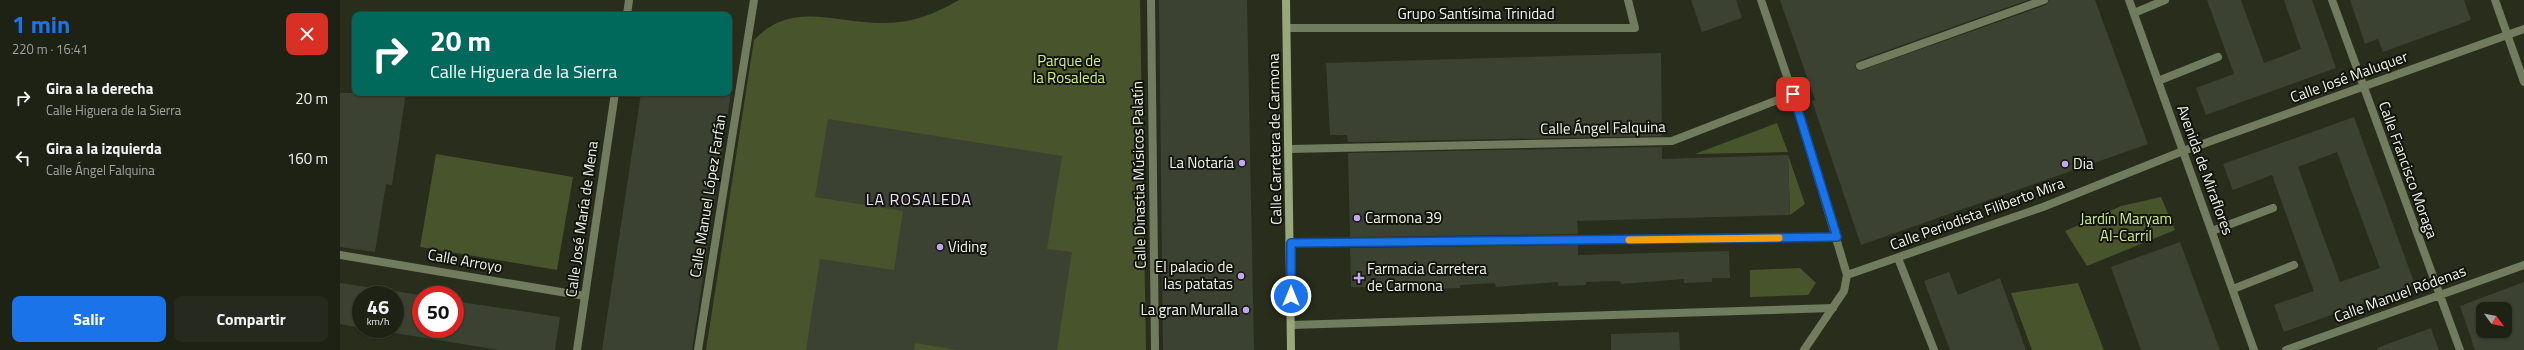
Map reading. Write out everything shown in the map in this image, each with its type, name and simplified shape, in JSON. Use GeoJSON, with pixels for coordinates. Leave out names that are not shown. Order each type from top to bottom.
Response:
{"type":"FeatureCollection","features":[{"type":"Feature","properties":{"kind":"main road","name":"Calle Carretera de Carmona"},"geometry":{"type":"LineString","coordinates":[[1286,0],[1291,243],[1291,350]]}},
{"type":"Feature","properties":{"kind":"street"},"geometry":{"type":"LineString","coordinates":[[627,12],[629,0]]}},
{"type":"Feature","properties":{"kind":"street","name":"Calle Manuel López Farfán"},"geometry":{"type":"LineString","coordinates":[[698,350],[754,0]]}},
{"type":"Feature","properties":{"kind":"street","name":"Calle Dinastia Músicos Palatín"},"geometry":{"type":"LineString","coordinates":[[1151,0],[1155,350]]}},
{"type":"Feature","properties":{"kind":"street","name":"Grupo Santísima Trinidad"},"geometry":{"type":"LineString","coordinates":[[1287,28],[1635,28],[1628,0]]}},
{"type":"Feature","properties":{"kind":"street"},"geometry":{"type":"LineString","coordinates":[[1761,0],[1793,94],[1837,237],[1847,275],[1844,291],[1804,350]]}},
{"type":"Feature","properties":{"kind":"street"},"geometry":{"type":"LineString","coordinates":[[1860,66],[2044,0]]}},
{"type":"Feature","properties":{"kind":"street","name":"Avenida de Miraflores"},"geometry":{"type":"LineString","coordinates":[[2129,0],[2254,350]]}},
{"type":"Feature","properties":{"kind":"street"},"geometry":{"type":"LineString","coordinates":[[2134,13],[2165,0]]}},
{"type":"Feature","properties":{"kind":"street","name":"Calle Francisco Moraga"},"geometry":{"type":"LineString","coordinates":[[2332,0],[2460,350]]}},
{"type":"Feature","properties":{"kind":"street"},"geometry":{"type":"LineString","coordinates":[[2495,0],[2524,82]]}},
{"type":"Feature","properties":{"kind":"street","name":"Calle José Maluquer"},"geometry":{"type":"LineString","coordinates":[[2183,151],[2524,29]]}},
{"type":"Feature","properties":{"kind":"street"},"geometry":{"type":"LineString","coordinates":[[2158,81],[2218,57]]}},
{"type":"Feature","properties":{"kind":"street","name":"Calle Ángel Falquina"},"geometry":{"type":"LineString","coordinates":[[1289,149],[1672,141],[1793,94]]}},
{"type":"Feature","properties":{"kind":"street","name":"Calle José María de Mena"},"geometry":{"type":"LineString","coordinates":[[577,350],[615,96]]}},
{"type":"Feature","properties":{"kind":"street","name":"Calle Periodista Filiberto Mira"},"geometry":{"type":"LineString","coordinates":[[1847,275],[2043,207],[2183,151]]}},
{"type":"Feature","properties":{"kind":"street"},"geometry":{"type":"LineString","coordinates":[[2212,231],[2273,208]]}},
{"type":"Feature","properties":{"kind":"street"},"geometry":{"type":"LineString","coordinates":[[1291,243],[1837,237]]}},
{"type":"Feature","properties":{"kind":"street","name":"Calle Arroyo"},"geometry":{"type":"LineString","coordinates":[[340,254],[585,296]]}},
{"type":"Feature","properties":{"kind":"street"},"geometry":{"type":"LineString","coordinates":[[1898,258],[1934,350]]}},
{"type":"Feature","properties":{"kind":"street"},"geometry":{"type":"LineString","coordinates":[[2233,289],[2294,265]]}},
{"type":"Feature","properties":{"kind":"street","name":"Calle Manuel Ródenas"},"geometry":{"type":"LineString","coordinates":[[2286,350],[2524,265]]}},
{"type":"Feature","properties":{"kind":"street"},"geometry":{"type":"LineString","coordinates":[[1291,325],[1833,308]]}},
{"type":"Feature","properties":{"kind":"green space","name":"Parque de la Rosaleda"},"geometry":{"type":"Polygon","coordinates":[[[959,0],[1140,0],[1146,350],[706,350],[754,40],[768,28],[783,20],[798,17],[814,16],[865,22],[894,23],[923,17],[941,10],[959,0]]]}},
{"type":"Feature","properties":{"kind":"green space"},"geometry":{"type":"Polygon","coordinates":[[[1777,123],[1788,152],[1695,154],[1777,123]]]}},
{"type":"Feature","properties":{"kind":"green space"},"geometry":{"type":"Polygon","coordinates":[[[436,154],[573,177],[557,270],[420,247],[436,154]]]}},
{"type":"Feature","properties":{"kind":"green space"},"geometry":{"type":"Polygon","coordinates":[[[1788,155],[1805,204],[1790,215],[1788,155]]]}},
{"type":"Feature","properties":{"kind":"green space","name":"Jardín Maryam Al-Carril"},"geometry":{"type":"Polygon","coordinates":[[[2161,197],[2175,230],[2087,266],[2065,231],[2121,206],[2161,197]]]}},
{"type":"Feature","properties":{"kind":"green space"},"geometry":{"type":"Polygon","coordinates":[[[1800,268],[1816,283],[1808,295],[1750,297],[1750,270],[1800,268]]]}},
{"type":"Feature","properties":{"kind":"green space"},"geometry":{"type":"Polygon","coordinates":[[[2078,283],[2104,350],[2032,350],[2011,293],[2078,283]]]}},
{"type":"Feature","properties":{"kind":"building"},"geometry":{"type":"Polygon","coordinates":[[[1159,0],[1247,0],[1254,350],[1163,350],[1159,0]]]}},
{"type":"Feature","properties":{"kind":"building"},"geometry":{"type":"Polygon","coordinates":[[[1691,0],[1736,0],[1742,18],[1702,32],[1691,0]]]}},
{"type":"Feature","properties":{"kind":"building"},"geometry":{"type":"Polygon","coordinates":[[[1780,0],[2028,0],[1858,61],[1855,67],[1859,71],[2046,5],[2049,0],[2095,0],[2148,144],[1861,245],[1812,101],[1815,100],[1780,0]]]}},
{"type":"Feature","properties":{"kind":"building"},"geometry":{"type":"Polygon","coordinates":[[[2207,0],[2241,0],[2264,63],[2301,49],[2284,0],[2312,0],[2336,68],[2206,115],[2196,88],[2234,74],[2207,0]]]}},
{"type":"Feature","properties":{"kind":"building"},"geometry":{"type":"Polygon","coordinates":[[[2350,0],[2464,0],[2471,20],[2383,52],[2378,39],[2365,44],[2350,0]]]}},
{"type":"Feature","properties":{"kind":"building"},"geometry":{"type":"Polygon","coordinates":[[[1661,53],[1662,136],[1348,142],[1347,135],[1330,135],[1326,63],[1661,53]]]}},
{"type":"Feature","properties":{"kind":"building"},"geometry":{"type":"Polygon","coordinates":[[[340,93],[352,93],[352,96],[406,96],[392,185],[386,184],[375,252],[340,247],[340,93]]]}},
{"type":"Feature","properties":{"kind":"building"},"geometry":{"type":"Polygon","coordinates":[[[641,96],[731,96],[692,350],[602,350],[641,96]]]}},
{"type":"Feature","properties":{"kind":"building"},"geometry":{"type":"Polygon","coordinates":[[[2354,117],[2415,285],[2284,332],[2274,305],[2314,291],[2272,175],[2233,190],[2223,164],[2354,117]],[[2337,152],[2298,167],[2340,282],[2380,268],[2337,152]]]}},
{"type":"Feature","properties":{"kind":"building","name":"Viding"},"geometry":{"type":"Polygon","coordinates":[[[828,119],[1062,156],[1047,249],[1072,252],[1057,350],[957,350],[915,343],[914,350],[806,350],[820,259],[894,270],[903,211],[815,197],[828,119]]]}},
{"type":"Feature","properties":{"kind":"building"},"geometry":{"type":"Polygon","coordinates":[[[1662,147],[1662,159],[1788,155],[1790,215],[1577,221],[1578,234],[1350,237],[1348,153],[1662,147]]]}},
{"type":"Feature","properties":{"kind":"building"},"geometry":{"type":"Polygon","coordinates":[[[2180,242],[2220,350],[2141,350],[2111,267],[2180,242]]]}},
{"type":"Feature","properties":{"kind":"building"},"geometry":{"type":"Polygon","coordinates":[[[1578,245],[1578,255],[1729,251],[1730,278],[1712,278],[1712,282],[1684,283],[1684,279],[1621,284],[1620,281],[1586,282],[1586,285],[1558,286],[1558,282],[1496,287],[1495,283],[1460,285],[1460,288],[1432,289],[1432,285],[1397,286],[1397,289],[1369,290],[1369,287],[1351,287],[1350,248],[1578,245]]]}},
{"type":"Feature","properties":{"kind":"building"},"geometry":{"type":"Polygon","coordinates":[[[1949,272],[1958,295],[2000,278],[2026,350],[1950,350],[1924,281],[1949,272]]]}},
{"type":"Feature","properties":{"kind":"building"},"geometry":{"type":"Polygon","coordinates":[[[2524,282],[2524,350],[2475,350],[2460,306],[2524,282]]]}},
{"type":"Feature","properties":{"kind":"building"},"geometry":{"type":"Polygon","coordinates":[[[340,283],[360,286],[352,286],[352,326],[340,324],[340,283]]]}},
{"type":"Feature","properties":{"kind":"building"},"geometry":{"type":"Polygon","coordinates":[[[404,292],[412,294],[412,336],[404,335],[404,292]]]}},
{"type":"Feature","properties":{"kind":"building"},"geometry":{"type":"Polygon","coordinates":[[[464,302],[560,317],[555,350],[499,350],[425,338],[464,338],[464,302]]]}},
{"type":"Feature","properties":{"kind":"building"},"geometry":{"type":"Polygon","coordinates":[[[2431,328],[2439,350],[2377,350],[2377,348],[2431,328]]]}},
{"type":"Feature","properties":{"kind":"building"},"geometry":{"type":"Polygon","coordinates":[[[1679,332],[1680,350],[1611,350],[1611,334],[1679,332]]]}},
{"type":"Feature","properties":{"kind":"slow traffic"},"geometry":{"type":"LineString","coordinates":[[1629,240],[1779,238]]}},
{"type":"Feature","properties":{"kind":"place","name":"La Notaría"},"geometry":{"type":"Point","coordinates":[1242,163]}},
{"type":"Feature","properties":{"kind":"place","name":"Dia"},"geometry":{"type":"Point","coordinates":[2065,164]}},
{"type":"Feature","properties":{"kind":"place","name":"Carmona 39"},"geometry":{"type":"Point","coordinates":[1357,218]}},
{"type":"Feature","properties":{"kind":"place","name":"Viding"},"geometry":{"type":"Point","coordinates":[940,247]}},
{"type":"Feature","properties":{"kind":"place","name":"El palacio de las patatas"},"geometry":{"type":"Point","coordinates":[1241,276]}},
{"type":"Feature","properties":{"kind":"place","name":"Farmacia Carretera de Carmona"},"geometry":{"type":"Point","coordinates":[1359,278]}},
{"type":"Feature","properties":{"kind":"place","name":"La gran Muralla"},"geometry":{"type":"Point","coordinates":[1246,310]}},
{"type":"Feature","properties":{"kind":"district","name":"LA ROSALEDA"},"geometry":{"type":"Point","coordinates":[919,199]}},
{"type":"Feature","properties":{"kind":"route"},"geometry":{"type":"LineString","coordinates":[[1291,296],[1291,243],[1837,237],[1823,196],[1793,94]]}}]}
